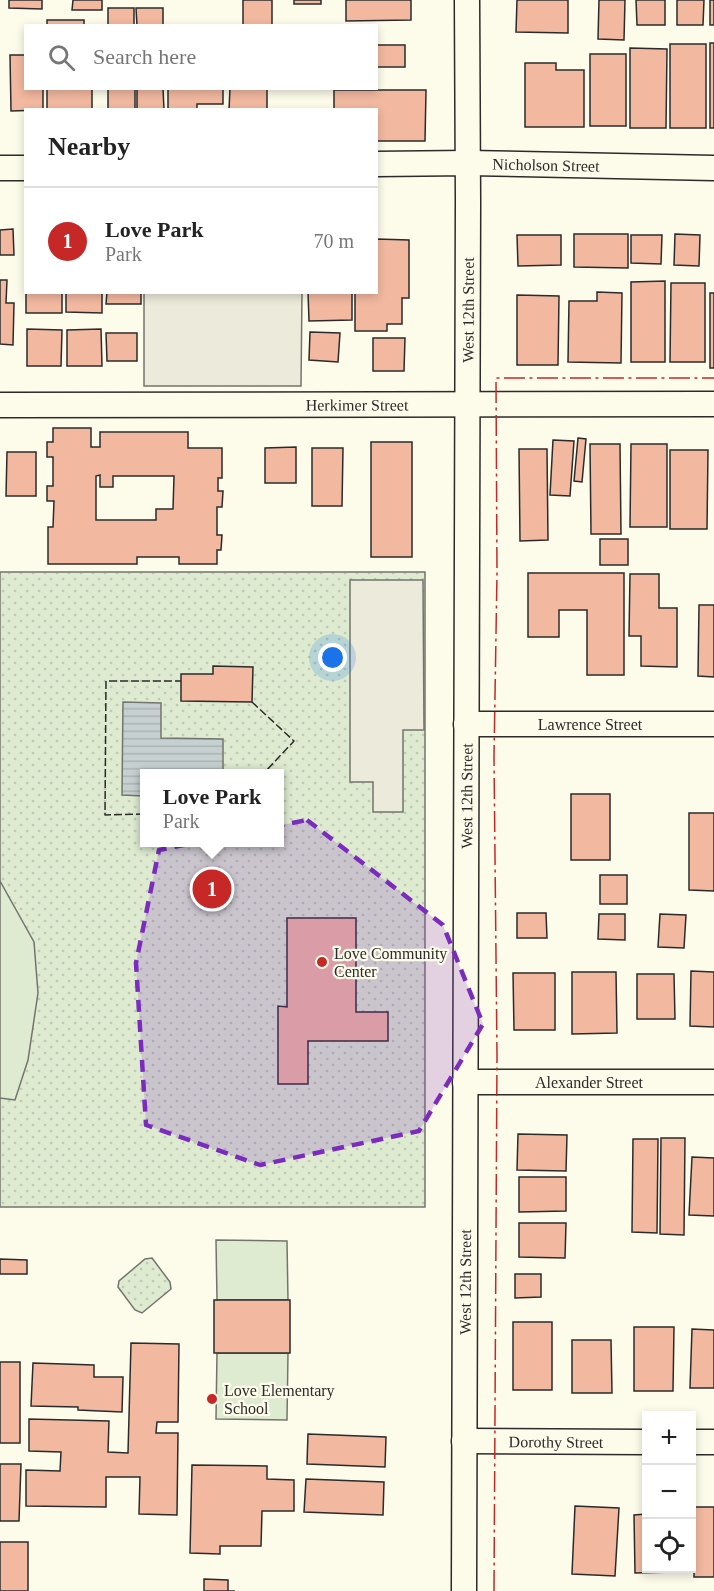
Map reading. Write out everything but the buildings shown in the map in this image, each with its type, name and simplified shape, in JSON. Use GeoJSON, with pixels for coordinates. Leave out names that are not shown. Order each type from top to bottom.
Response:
{"type":"FeatureCollection","features":[{"type":"Feature","properties":{"kind":"street","name":"West 12th Street"},"geometry":{"type":"LineString","coordinates":[[464,1591],[467,0]]}},
{"type":"Feature","properties":{"kind":"street","name":"Nicholson Street"},"geometry":{"type":"LineString","coordinates":[[378,164],[468,163],[714,168]]}},
{"type":"Feature","properties":{"kind":"street"},"geometry":{"type":"LineString","coordinates":[[0,168],[24,168]]}},
{"type":"Feature","properties":{"kind":"street","name":"Herkimer Street"},"geometry":{"type":"LineString","coordinates":[[0,405],[714,404]]}},
{"type":"Feature","properties":{"kind":"street","name":"Lawrence Street"},"geometry":{"type":"LineString","coordinates":[[466,724],[714,724]]}},
{"type":"Feature","properties":{"kind":"street","name":"Alexander Street"},"geometry":{"type":"LineString","coordinates":[[465,1082],[714,1082]]}},
{"type":"Feature","properties":{"kind":"street","name":"Dorothy Street"},"geometry":{"type":"LineString","coordinates":[[464,1441],[642,1442]]}},
{"type":"Feature","properties":{"kind":"street"},"geometry":{"type":"LineString","coordinates":[[696,1442],[714,1442]]}},
{"type":"Feature","properties":{"kind":"highlighted area"},"geometry":{"type":"Polygon","coordinates":[[[307,820],[443,925],[483,1024],[419,1131],[260,1165],[146,1125],[136,963],[159,850],[307,820]]]}},
{"type":"Feature","properties":{"kind":"green space"},"geometry":{"type":"Polygon","coordinates":[[[0,572],[425,572],[425,1207],[0,1207],[0,572]]]}},
{"type":"Feature","properties":{"kind":"green space"},"geometry":{"type":"Polygon","coordinates":[[[0,881],[34,942],[38,993],[28,1060],[15,1100],[0,1098],[0,881]]]}},
{"type":"Feature","properties":{"kind":"green space"},"geometry":{"type":"Polygon","coordinates":[[[216,1240],[287,1241],[288,1300],[217,1300],[216,1240]]]}},
{"type":"Feature","properties":{"kind":"green space"},"geometry":{"type":"Polygon","coordinates":[[[152,1258],[170,1282],[171,1289],[142,1313],[135,1310],[118,1287],[119,1281],[145,1259],[152,1258]]]}},
{"type":"Feature","properties":{"kind":"green space"},"geometry":{"type":"Polygon","coordinates":[[[217,1353],[288,1353],[287,1420],[216,1419],[217,1353]]]}},
{"type":"Feature","properties":{"kind":"shaded area"},"geometry":{"type":"Polygon","coordinates":[[[144,294],[302,294],[301,386],[144,386],[144,294]]]}},
{"type":"Feature","properties":{"kind":"shaded area"},"geometry":{"type":"Polygon","coordinates":[[[350,580],[423,580],[424,730],[403,730],[403,812],[373,812],[373,782],[350,782],[350,580]]]}},
{"type":"Feature","properties":{"kind":"shaded area"},"geometry":{"type":"Polygon","coordinates":[[[123,702],[161,703],[161,738],[223,739],[223,769],[140,769],[140,796],[122,795],[123,702]]]}},
{"type":"Feature","properties":{"kind":"fence"},"geometry":{"type":"LineString","coordinates":[[140,814],[105,815],[106,681],[181,681]]}},
{"type":"Feature","properties":{"kind":"fence"},"geometry":{"type":"LineString","coordinates":[[252,702],[294,741],[268,769]]}},
{"type":"Feature","properties":{"kind":"power"},"geometry":{"type":"LineString","coordinates":[[494,1591],[497,1055],[494,757],[497,573],[496,378],[714,378]]}},
{"type":"Feature","properties":{"kind":"place","name":"Love Park"},"geometry":{"type":"Point","coordinates":[212,889]}},
{"type":"Feature","properties":{"kind":"place","name":"Love Community Center"},"geometry":{"type":"Point","coordinates":[322,962]}},
{"type":"Feature","properties":{"kind":"place","name":"Love Elementary School"},"geometry":{"type":"Point","coordinates":[212,1399]}}]}
